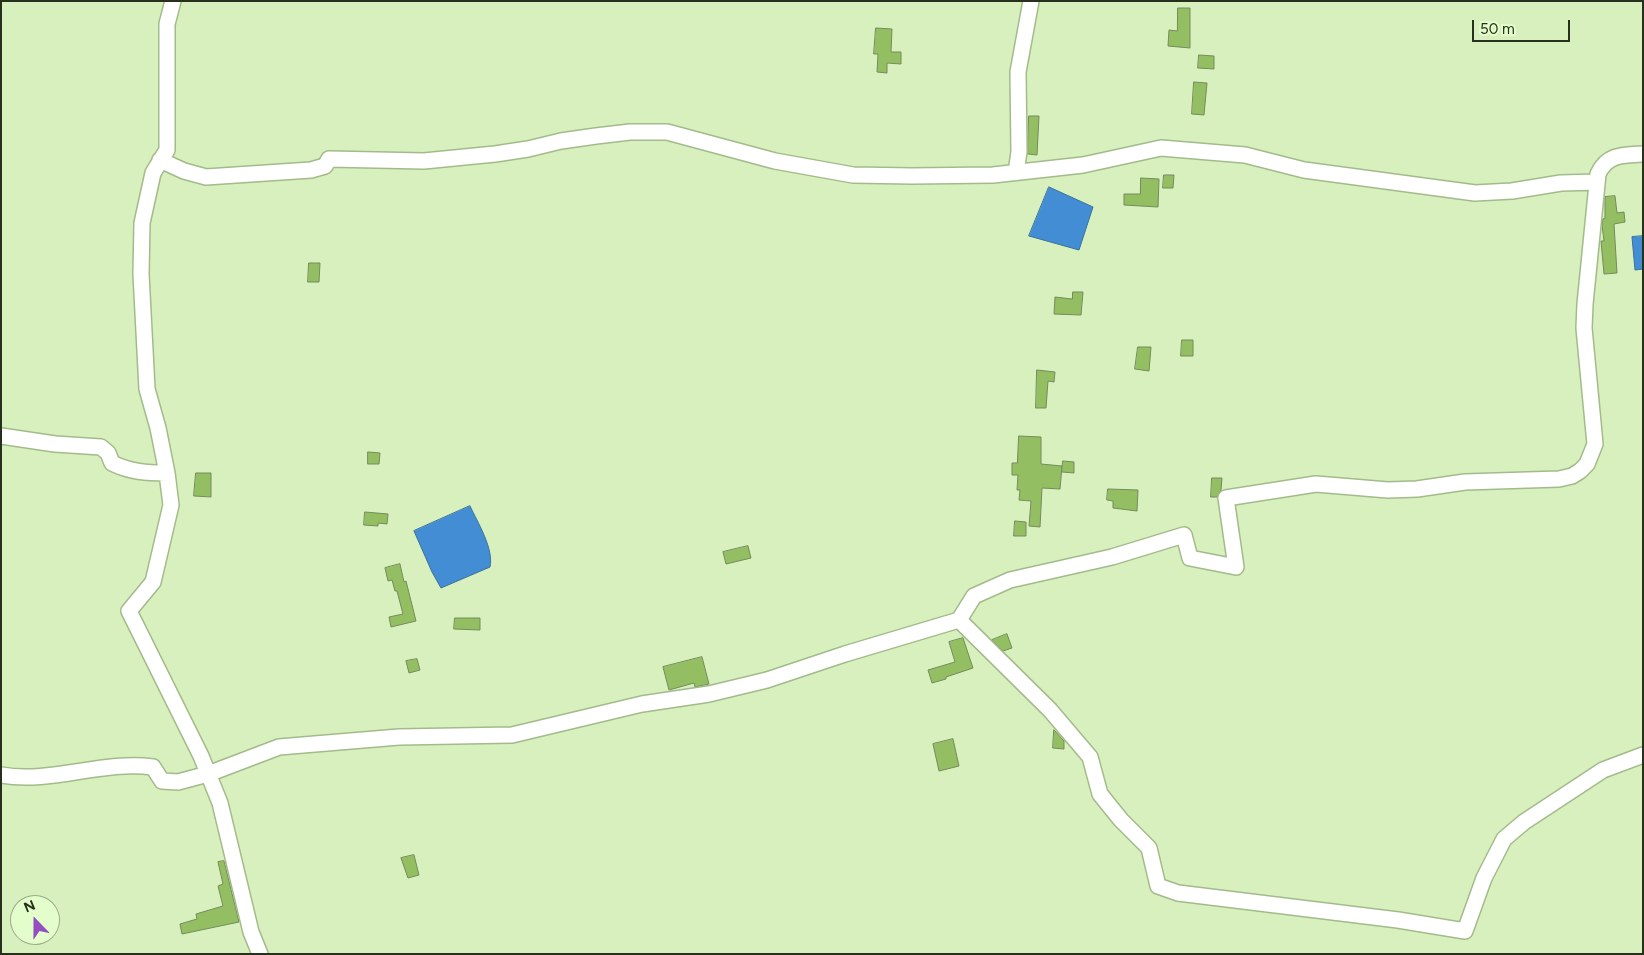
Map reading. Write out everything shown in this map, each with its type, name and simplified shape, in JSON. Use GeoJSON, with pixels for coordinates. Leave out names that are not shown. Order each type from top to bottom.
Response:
{"type":"FeatureCollection","features":[{"type":"Feature","properties":{"kind":"street"},"geometry":{"type":"LineString","coordinates":[[173,1],[167,24],[166,150],[153,173],[142,223],[141,274],[147,389],[158,428],[171,505],[152,582],[129,611],[201,756],[220,803],[251,932],[260,954]]}},
{"type":"Feature","properties":{"kind":"street"},"geometry":{"type":"LineString","coordinates":[[1016,172],[1019,152],[1018,72],[1031,1]]}},
{"type":"Feature","properties":{"kind":"street"},"geometry":{"type":"LineString","coordinates":[[160,160],[184,171],[206,177],[227,176],[311,170],[325,166],[329,159],[424,161],[495,154],[562,141],[613,134],[667,132],[775,161],[852,175],[993,175],[1083,165],[1161,148],[1246,155],[1304,170],[1475,193],[1512,191],[1561,183],[1597,182]]}},
{"type":"Feature","properties":{"kind":"street"},"geometry":{"type":"LineString","coordinates":[[1,775],[46,777],[116,766],[144,766],[153,767],[162,781],[178,782],[208,774],[279,747],[400,737],[512,735],[642,704],[709,694],[767,680],[845,654],[959,620],[974,596],[1010,580],[1112,557],[1184,536],[1190,558],[1236,567],[1226,498],[1316,484],[1388,490],[1417,489],[1465,482],[1559,479],[1572,476],[1580,472],[1587,464],[1595,444],[1584,320],[1597,182],[1601,167],[1610,158],[1643,154]]}},
{"type":"Feature","properties":{"kind":"street"},"geometry":{"type":"LineString","coordinates":[[1,436],[55,444],[101,447],[108,453],[112,463],[125,470],[167,473]]}},
{"type":"Feature","properties":{"kind":"street"},"geometry":{"type":"LineString","coordinates":[[959,620],[1050,710],[1090,757],[1100,794],[1121,820],[1150,848],[1158,886],[1178,893],[1398,920],[1465,932],[1484,878],[1504,839],[1524,822],[1604,770],[1643,755]]}},
{"type":"Feature","properties":{"kind":"water"},"geometry":{"type":"Polygon","coordinates":[[[1049,187],[1093,207],[1079,250],[1029,236],[1049,187]]]}},
{"type":"Feature","properties":{"kind":"water"},"geometry":{"type":"Polygon","coordinates":[[[1643,236],[1643,269],[1635,270],[1632,237],[1643,236]]]}},
{"type":"Feature","properties":{"kind":"water"},"geometry":{"type":"Polygon","coordinates":[[[470,506],[488,544],[491,560],[490,567],[441,588],[414,531],[470,506]]]}},
{"type":"Feature","properties":{"kind":"building"},"geometry":{"type":"Polygon","coordinates":[[[1178,8],[1190,8],[1190,48],[1168,46],[1169,30],[1177,31],[1178,8]]]}},
{"type":"Feature","properties":{"kind":"building"},"geometry":{"type":"Polygon","coordinates":[[[876,28],[892,29],[891,52],[901,52],[901,64],[887,63],[887,73],[877,72],[878,54],[874,54],[876,28]]]}},
{"type":"Feature","properties":{"kind":"building"},"geometry":{"type":"Polygon","coordinates":[[[1199,55],[1214,56],[1214,69],[1198,68],[1199,55]]]}},
{"type":"Feature","properties":{"kind":"building"},"geometry":{"type":"Polygon","coordinates":[[[1194,82],[1207,83],[1204,115],[1192,114],[1194,82]]]}},
{"type":"Feature","properties":{"kind":"building"},"geometry":{"type":"Polygon","coordinates":[[[1029,116],[1039,116],[1037,155],[1028,154],[1029,116]]]}},
{"type":"Feature","properties":{"kind":"building"},"geometry":{"type":"Polygon","coordinates":[[[1164,175],[1174,175],[1173,188],[1163,188],[1164,175]]]}},
{"type":"Feature","properties":{"kind":"building"},"geometry":{"type":"Polygon","coordinates":[[[1141,178],[1159,179],[1158,207],[1124,205],[1124,194],[1140,194],[1141,178]]]}},
{"type":"Feature","properties":{"kind":"building"},"geometry":{"type":"Polygon","coordinates":[[[1615,196],[1617,213],[1624,212],[1625,222],[1614,224],[1617,273],[1604,274],[1601,241],[1604,241],[1602,225],[1605,218],[1605,197],[1615,196]]]}},
{"type":"Feature","properties":{"kind":"building"},"geometry":{"type":"Polygon","coordinates":[[[309,263],[320,263],[319,282],[308,282],[309,263]]]}},
{"type":"Feature","properties":{"kind":"building"},"geometry":{"type":"Polygon","coordinates":[[[1073,292],[1083,292],[1081,315],[1054,314],[1055,297],[1072,299],[1073,292]]]}},
{"type":"Feature","properties":{"kind":"building"},"geometry":{"type":"Polygon","coordinates":[[[1182,340],[1193,340],[1193,356],[1181,356],[1182,340]]]}},
{"type":"Feature","properties":{"kind":"building"},"geometry":{"type":"Polygon","coordinates":[[[1138,347],[1151,347],[1149,371],[1135,369],[1138,347]]]}},
{"type":"Feature","properties":{"kind":"building"},"geometry":{"type":"Polygon","coordinates":[[[1037,370],[1055,372],[1054,382],[1048,381],[1046,408],[1036,408],[1037,370]]]}},
{"type":"Feature","properties":{"kind":"building"},"geometry":{"type":"Polygon","coordinates":[[[1019,436],[1041,437],[1041,464],[1062,466],[1060,489],[1042,488],[1040,527],[1029,526],[1031,501],[1019,500],[1020,490],[1017,490],[1018,475],[1012,475],[1012,463],[1017,463],[1019,436]]]}},
{"type":"Feature","properties":{"kind":"building"},"geometry":{"type":"Polygon","coordinates":[[[368,452],[380,453],[379,464],[368,464],[368,452]]]}},
{"type":"Feature","properties":{"kind":"building"},"geometry":{"type":"Polygon","coordinates":[[[1063,461],[1074,462],[1074,473],[1062,472],[1063,461]]]}},
{"type":"Feature","properties":{"kind":"building"},"geometry":{"type":"Polygon","coordinates":[[[196,473],[211,473],[211,497],[194,496],[196,473]]]}},
{"type":"Feature","properties":{"kind":"building"},"geometry":{"type":"Polygon","coordinates":[[[1212,478],[1222,478],[1221,490],[1217,497],[1211,497],[1212,478]]]}},
{"type":"Feature","properties":{"kind":"building"},"geometry":{"type":"Polygon","coordinates":[[[1108,489],[1138,490],[1137,511],[1113,508],[1113,501],[1107,500],[1108,489]]]}},
{"type":"Feature","properties":{"kind":"building"},"geometry":{"type":"Polygon","coordinates":[[[365,512],[388,514],[387,524],[378,523],[378,526],[364,525],[365,512]]]}},
{"type":"Feature","properties":{"kind":"building"},"geometry":{"type":"Polygon","coordinates":[[[1015,521],[1026,522],[1026,536],[1014,536],[1015,521]]]}},
{"type":"Feature","properties":{"kind":"building"},"geometry":{"type":"Polygon","coordinates":[[[748,546],[751,558],[726,564],[723,552],[748,546]]]}},
{"type":"Feature","properties":{"kind":"building"},"geometry":{"type":"Polygon","coordinates":[[[400,564],[416,621],[391,627],[389,617],[403,614],[397,591],[395,591],[392,580],[388,581],[385,568],[400,564]]]}},
{"type":"Feature","properties":{"kind":"building"},"geometry":{"type":"Polygon","coordinates":[[[455,618],[480,618],[480,630],[454,629],[455,618]]]}},
{"type":"Feature","properties":{"kind":"building"},"geometry":{"type":"Polygon","coordinates":[[[1007,634],[1012,648],[1003,651],[992,640],[1007,634]]]}},
{"type":"Feature","properties":{"kind":"building"},"geometry":{"type":"Polygon","coordinates":[[[963,638],[973,668],[932,683],[928,670],[955,662],[949,642],[963,638]]]}},
{"type":"Feature","properties":{"kind":"building"},"geometry":{"type":"Polygon","coordinates":[[[702,657],[709,684],[695,687],[694,683],[669,690],[663,667],[702,657]]]}},
{"type":"Feature","properties":{"kind":"building"},"geometry":{"type":"Polygon","coordinates":[[[417,659],[420,670],[409,673],[406,661],[417,659]]]}},
{"type":"Feature","properties":{"kind":"building"},"geometry":{"type":"Polygon","coordinates":[[[1054,730],[1064,741],[1064,749],[1053,748],[1054,730]]]}},
{"type":"Feature","properties":{"kind":"building"},"geometry":{"type":"Polygon","coordinates":[[[953,739],[959,766],[939,771],[933,744],[953,739]]]}},
{"type":"Feature","properties":{"kind":"building"},"geometry":{"type":"Polygon","coordinates":[[[414,855],[419,875],[408,878],[401,858],[414,855]]]}},
{"type":"Feature","properties":{"kind":"building"},"geometry":{"type":"Polygon","coordinates":[[[224,861],[239,922],[182,934],[180,924],[197,919],[196,914],[223,906],[218,886],[223,884],[218,862],[224,861]]]}}]}
